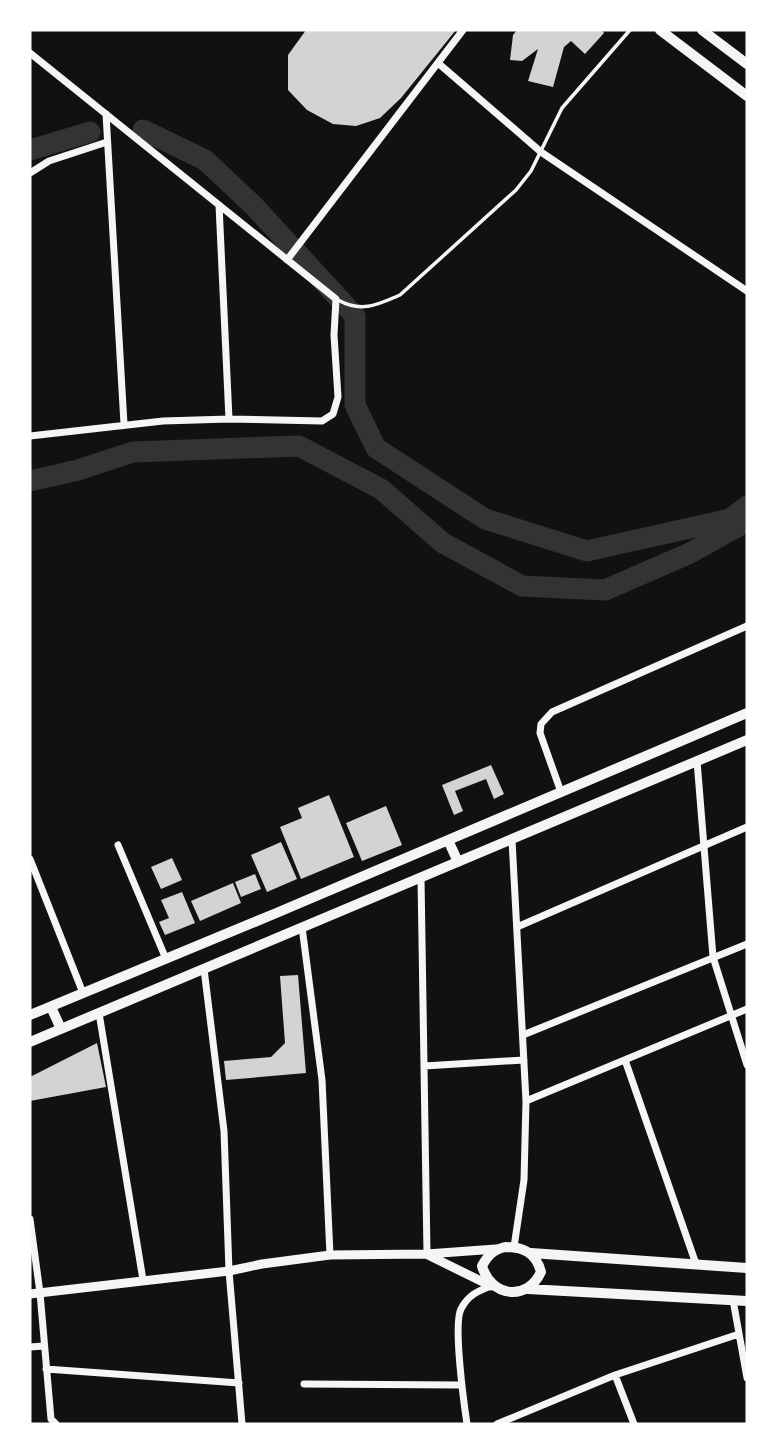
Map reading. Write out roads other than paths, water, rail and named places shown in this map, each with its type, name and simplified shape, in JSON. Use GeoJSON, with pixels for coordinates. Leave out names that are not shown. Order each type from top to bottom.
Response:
{"type":"FeatureCollection","features":[{"type":"Feature","properties":{"kind":"main road"},"geometry":{"type":"LineString","coordinates":[[660,30],[747,96]]}},
{"type":"Feature","properties":{"kind":"main road"},"geometry":{"type":"LineString","coordinates":[[702,30],[747,64]]}},
{"type":"Feature","properties":{"kind":"main road"},"geometry":{"type":"LineString","coordinates":[[30,1015],[747,713]]}},
{"type":"Feature","properties":{"kind":"main road"},"geometry":{"type":"LineString","coordinates":[[30,1042],[747,740]]}},
{"type":"Feature","properties":{"kind":"main road"},"geometry":{"type":"LineString","coordinates":[[448,840],[458,862]]}},
{"type":"Feature","properties":{"kind":"main road"},"geometry":{"type":"LineString","coordinates":[[51,1007],[61,1029]]}},
{"type":"Feature","properties":{"kind":"main road"},"geometry":{"type":"LineString","coordinates":[[747,1268],[531,1253],[514,1247],[496,1249],[487,1256],[482,1266],[491,1286],[510,1291],[528,1289],[747,1301]]}},
{"type":"Feature","properties":{"kind":"main road"},"geometry":{"type":"LineString","coordinates":[[528,1289],[536,1282],[541,1272],[538,1261],[531,1253]]}},
{"type":"Feature","properties":{"kind":"street"},"geometry":{"type":"LineString","coordinates":[[287,260],[463,30]]}},
{"type":"Feature","properties":{"kind":"street"},"geometry":{"type":"LineString","coordinates":[[30,53],[336,299],[334,335],[338,397],[333,414],[322,421],[229,419],[124,424],[30,436]]}},
{"type":"Feature","properties":{"kind":"street"},"geometry":{"type":"LineString","coordinates":[[438,63],[541,152],[747,291]]}},
{"type":"Feature","properties":{"kind":"street"},"geometry":{"type":"LineString","coordinates":[[106,114],[124,424]]}},
{"type":"Feature","properties":{"kind":"street"},"geometry":{"type":"LineString","coordinates":[[30,173],[49,161],[107,142]]}},
{"type":"Feature","properties":{"kind":"street"},"geometry":{"type":"LineString","coordinates":[[219,205],[229,419]]}},
{"type":"Feature","properties":{"kind":"street"},"geometry":{"type":"LineString","coordinates":[[561,792],[540,733],[541,724],[552,712],[747,626]]}},
{"type":"Feature","properties":{"kind":"street"},"geometry":{"type":"LineString","coordinates":[[697,761],[713,957],[747,1065]]}},
{"type":"Feature","properties":{"kind":"street"},"geometry":{"type":"LineString","coordinates":[[517,928],[747,827]]}},
{"type":"Feature","properties":{"kind":"street"},"geometry":{"type":"LineString","coordinates":[[512,840],[526,1101],[524,1180],[514,1247]]}},
{"type":"Feature","properties":{"kind":"street"},"geometry":{"type":"LineString","coordinates":[[118,845],[166,959]]}},
{"type":"Feature","properties":{"kind":"street"},"geometry":{"type":"LineString","coordinates":[[30,859],[83,993]]}},
{"type":"Feature","properties":{"kind":"street"},"geometry":{"type":"LineString","coordinates":[[421,878],[427,1254]]}},
{"type":"Feature","properties":{"kind":"street"},"geometry":{"type":"LineString","coordinates":[[302,927],[322,1080],[330,1255]]}},
{"type":"Feature","properties":{"kind":"street"},"geometry":{"type":"LineString","coordinates":[[523,1035],[747,944]]}},
{"type":"Feature","properties":{"kind":"street"},"geometry":{"type":"LineString","coordinates":[[204,969],[224,1131],[229,1271],[242,1424]]}},
{"type":"Feature","properties":{"kind":"street"},"geometry":{"type":"LineString","coordinates":[[526,1101],[747,1009]]}},
{"type":"Feature","properties":{"kind":"street"},"geometry":{"type":"LineString","coordinates":[[99,1013],[143,1280]]}},
{"type":"Feature","properties":{"kind":"street"},"geometry":{"type":"LineString","coordinates":[[424,1066],[524,1060]]}},
{"type":"Feature","properties":{"kind":"street"},"geometry":{"type":"LineString","coordinates":[[625,1060],[696,1264]]}},
{"type":"Feature","properties":{"kind":"street"},"geometry":{"type":"LineString","coordinates":[[30,1219],[35,1294],[52,1422]]}},
{"type":"Feature","properties":{"kind":"street"},"geometry":{"type":"LineString","coordinates":[[35,1294],[229,1271],[330,1255],[427,1254],[496,1249]]}},
{"type":"Feature","properties":{"kind":"street"},"geometry":{"type":"LineString","coordinates":[[427,1254],[491,1286]]}},
{"type":"Feature","properties":{"kind":"street"},"geometry":{"type":"LineString","coordinates":[[467,1424],[461,1385],[460,1311],[471,1294],[491,1286]]}},
{"type":"Feature","properties":{"kind":"street"},"geometry":{"type":"LineString","coordinates":[[733,1300],[747,1378]]}},
{"type":"Feature","properties":{"kind":"street"},"geometry":{"type":"LineString","coordinates":[[497,1424],[615,1375],[739,1334]]}},
{"type":"Feature","properties":{"kind":"street"},"geometry":{"type":"LineString","coordinates":[[30,1347],[44,1346]]}},
{"type":"Feature","properties":{"kind":"street"},"geometry":{"type":"LineString","coordinates":[[46,1369],[239,1383]]}},
{"type":"Feature","properties":{"kind":"street"},"geometry":{"type":"LineString","coordinates":[[615,1375],[634,1424]]}},
{"type":"Feature","properties":{"kind":"street"},"geometry":{"type":"LineString","coordinates":[[304,1384],[461,1385]]}},
{"type":"Feature","properties":{"kind":"lane"},"geometry":{"type":"LineString","coordinates":[[336,299],[348,306],[362,309],[400,295],[516,191],[531,171],[562,108],[630,30]]}},
{"type":"Feature","properties":{"kind":"waterway"},"geometry":{"type":"LineString","coordinates":[[143,130],[205,160],[254,206],[355,316],[355,405],[376,448],[485,519],[587,551],[730,519],[747,506]]}},
{"type":"Feature","properties":{"kind":"waterway"},"geometry":{"type":"LineString","coordinates":[[30,150],[90,132]]}},
{"type":"Feature","properties":{"kind":"waterway"},"geometry":{"type":"LineString","coordinates":[[30,481],[78,470],[133,452],[299,446],[381,489],[443,543],[522,586],[605,590],[688,554],[746,522]]}}]}
